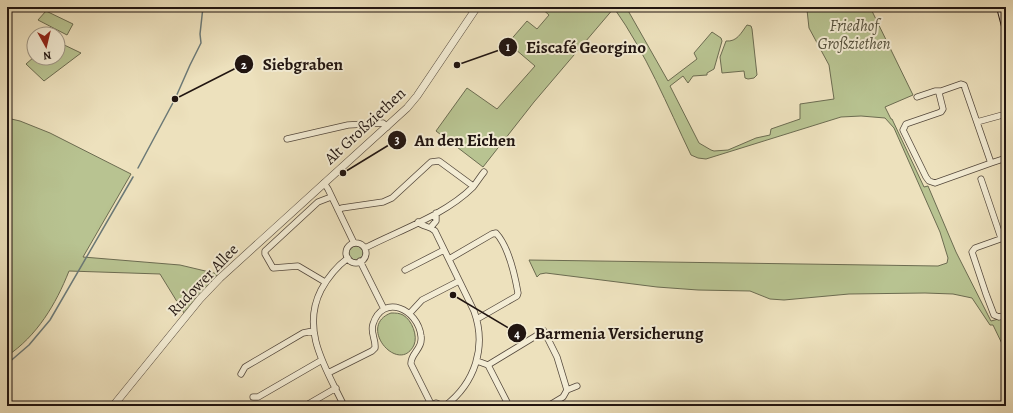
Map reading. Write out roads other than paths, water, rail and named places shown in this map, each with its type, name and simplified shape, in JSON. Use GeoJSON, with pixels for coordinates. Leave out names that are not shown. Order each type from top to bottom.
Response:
{"type":"FeatureCollection","features":[{"type":"Feature","properties":{"kind":"main road"},"geometry":{"type":"LineString","coordinates":[[1001,7],[1006,26]]}},
{"type":"Feature","properties":{"kind":"street","name":"Alt Großziethen"},"geometry":{"type":"LineString","coordinates":[[324,184],[407,108],[417,96],[477,7]]}},
{"type":"Feature","properties":{"kind":"street"},"geometry":{"type":"LineString","coordinates":[[917,97],[935,90],[940,91],[961,84],[964,85],[991,163]]}},
{"type":"Feature","properties":{"kind":"street"},"geometry":{"type":"LineString","coordinates":[[940,91],[939,93],[943,109],[941,112],[906,124],[903,130],[929,181],[935,183],[1006,158]]}},
{"type":"Feature","properties":{"kind":"street"},"geometry":{"type":"LineString","coordinates":[[977,122],[1006,114]]}},
{"type":"Feature","properties":{"kind":"street"},"geometry":{"type":"LineString","coordinates":[[287,139],[348,125],[383,123],[387,127]]}},
{"type":"Feature","properties":{"kind":"street"},"geometry":{"type":"LineString","coordinates":[[338,210],[342,208],[383,202],[392,198],[435,160],[439,161],[473,186]]}},
{"type":"Feature","properties":{"kind":"street"},"geometry":{"type":"LineString","coordinates":[[365,248],[455,202],[473,186],[484,172]]}},
{"type":"Feature","properties":{"kind":"street"},"geometry":{"type":"LineString","coordinates":[[981,180],[1004,238],[975,248],[972,252],[994,315],[999,317],[1006,315]]}},
{"type":"Feature","properties":{"kind":"street"},"geometry":{"type":"LineString","coordinates":[[324,184],[354,243]]}},
{"type":"Feature","properties":{"kind":"street","name":"Rudower Allee"},"geometry":{"type":"LineString","coordinates":[[113,406],[200,299],[228,271],[324,184]]}},
{"type":"Feature","properties":{"kind":"street"},"geometry":{"type":"LineString","coordinates":[[325,282],[298,266],[273,268],[265,254],[265,251],[318,202],[331,197]]}},
{"type":"Feature","properties":{"kind":"street"},"geometry":{"type":"LineString","coordinates":[[431,227],[436,221],[436,213]]}},
{"type":"Feature","properties":{"kind":"street"},"geometry":{"type":"LineString","coordinates":[[328,373],[372,351],[376,344],[372,331],[372,324],[376,318],[384,309],[401,308],[410,313],[420,331],[421,337],[419,349],[412,359],[411,364],[430,405],[436,403],[444,406],[459,394],[466,385],[477,361],[480,344],[477,319],[435,230],[418,222]]}},
{"type":"Feature","properties":{"kind":"street"},"geometry":{"type":"LineString","coordinates":[[449,260],[492,234],[496,234],[499,237],[508,257],[518,293]]}},
{"type":"Feature","properties":{"kind":"street"},"geometry":{"type":"LineString","coordinates":[[354,243],[359,243],[365,248]]}},
{"type":"Feature","properties":{"kind":"street"},"geometry":{"type":"LineString","coordinates":[[354,243],[347,250],[348,258],[353,262],[360,261],[365,257],[365,248]]}},
{"type":"Feature","properties":{"kind":"street"},"geometry":{"type":"LineString","coordinates":[[405,270],[444,250]]}},
{"type":"Feature","properties":{"kind":"street"},"geometry":{"type":"LineString","coordinates":[[344,406],[322,360],[316,345],[313,330],[315,308],[319,293],[325,282],[337,267],[348,258]]}},
{"type":"Feature","properties":{"kind":"street"},"geometry":{"type":"LineString","coordinates":[[360,261],[384,309]]}},
{"type":"Feature","properties":{"kind":"street"},"geometry":{"type":"LineString","coordinates":[[410,313],[422,300],[459,282]]}},
{"type":"Feature","properties":{"kind":"street"},"geometry":{"type":"LineString","coordinates":[[477,319],[525,290]]}},
{"type":"Feature","properties":{"kind":"street"},"geometry":{"type":"LineString","coordinates":[[488,365],[544,329],[558,357],[567,390]]}},
{"type":"Feature","properties":{"kind":"street"},"geometry":{"type":"LineString","coordinates":[[241,374],[245,367],[303,333],[313,330]]}},
{"type":"Feature","properties":{"kind":"street"},"geometry":{"type":"LineString","coordinates":[[253,397],[258,397],[322,360]]}},
{"type":"Feature","properties":{"kind":"street"},"geometry":{"type":"LineString","coordinates":[[477,361],[488,365],[509,406]]}},
{"type":"Feature","properties":{"kind":"street"},"geometry":{"type":"LineString","coordinates":[[548,406],[563,397],[567,390],[577,386]]}},
{"type":"Feature","properties":{"kind":"street"},"geometry":{"type":"LineString","coordinates":[[305,406],[336,388]]}},
{"type":"Feature","properties":{"kind":"waterway"},"geometry":{"type":"LineString","coordinates":[[138,168],[175,99],[201,43],[200,34],[203,7]]}},
{"type":"Feature","properties":{"kind":"waterway"},"geometry":{"type":"LineString","coordinates":[[7,364],[29,345],[50,320],[133,177]]}},
{"type":"Feature","properties":{"kind":"place","name":"Eiscafé Georgino"},"geometry":{"type":"Point","coordinates":[457,65]}},
{"type":"Feature","properties":{"kind":"place","name":"Siebgraben"},"geometry":{"type":"Point","coordinates":[175,99]}},
{"type":"Feature","properties":{"kind":"place","name":"An den Eichen"},"geometry":{"type":"Point","coordinates":[343,173]}},
{"type":"Feature","properties":{"kind":"place","name":"Barmenia Versicherung"},"geometry":{"type":"Point","coordinates":[453,295]}},
{"type":"Feature","properties":{"kind":"park label","name":"Friedhof Großziethen"},"geometry":{"type":"Point","coordinates":[854,35]}}]}
